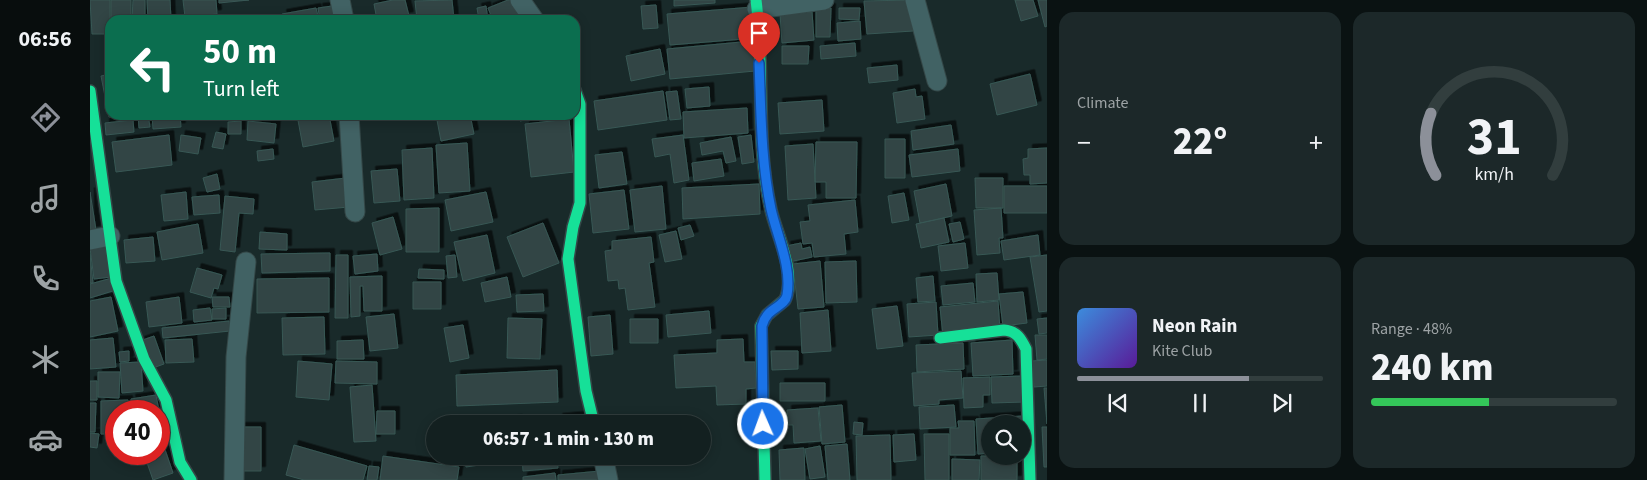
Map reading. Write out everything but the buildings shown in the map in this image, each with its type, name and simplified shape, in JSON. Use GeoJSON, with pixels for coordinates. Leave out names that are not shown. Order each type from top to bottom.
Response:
{"type":"FeatureCollection","features":[{"type":"Feature","properties":{"kind":"street"},"geometry":{"type":"LineString","coordinates":[[340,0],[343,15]]}},
{"type":"Feature","properties":{"kind":"street"},"geometry":{"type":"LineString","coordinates":[[520,0],[530,15]]}},
{"type":"Feature","properties":{"kind":"street"},"geometry":{"type":"LineString","coordinates":[[765,480],[762,326],[764,316],[771,309],[781,305],[787,294],[787,272],[771,208],[762,135],[757,4],[824,0]]}},
{"type":"Feature","properties":{"kind":"street"},"geometry":{"type":"LineString","coordinates":[[915,0],[937,81]]}},
{"type":"Feature","properties":{"kind":"street"},"geometry":{"type":"LineString","coordinates":[[90,91],[116,281],[144,359],[166,400],[180,462],[191,480]]}},
{"type":"Feature","properties":{"kind":"street"},"geometry":{"type":"LineString","coordinates":[[580,104],[580,203],[573,226],[568,260],[586,391],[592,415]]}},
{"type":"Feature","properties":{"kind":"street"},"geometry":{"type":"LineString","coordinates":[[349,120],[355,212]]}},
{"type":"Feature","properties":{"kind":"street"},"geometry":{"type":"LineString","coordinates":[[90,240],[110,236]]}},
{"type":"Feature","properties":{"kind":"street"},"geometry":{"type":"LineString","coordinates":[[234,480],[236,357],[246,262]]}},
{"type":"Feature","properties":{"kind":"street"},"geometry":{"type":"LineString","coordinates":[[940,338],[1004,330],[1013,330],[1017,334],[1026,349],[1030,480]]}},
{"type":"Feature","properties":{"kind":"street"},"geometry":{"type":"LineString","coordinates":[[605,465],[608,480]]}},
{"type":"Feature","properties":{"kind":"traffic: fast"},"geometry":{"type":"LineString","coordinates":[[756,0],[759,26],[763,158],[766,184],[771,210],[785,255],[789,278],[785,300],[767,315],[761,326],[765,480]]}},
{"type":"Feature","properties":{"kind":"traffic: fast"},"geometry":{"type":"LineString","coordinates":[[90,91],[116,281],[144,359],[166,400],[180,462],[191,480]]}},
{"type":"Feature","properties":{"kind":"traffic: fast"},"geometry":{"type":"LineString","coordinates":[[580,104],[580,120]]}},
{"type":"Feature","properties":{"kind":"traffic: fast"},"geometry":{"type":"LineString","coordinates":[[580,120],[580,203],[573,227],[568,259],[586,391],[592,415]]}},
{"type":"Feature","properties":{"kind":"traffic: fast"},"geometry":{"type":"LineString","coordinates":[[940,338],[1004,330],[1015,334],[1022,342],[1026,349],[1030,480]]}},
{"type":"Feature","properties":{"kind":"route"},"geometry":{"type":"LineString","coordinates":[[759,63],[762,135],[771,208],[787,272],[786,300],[781,305],[771,309],[764,316],[762,326],[763,424]]}}]}
